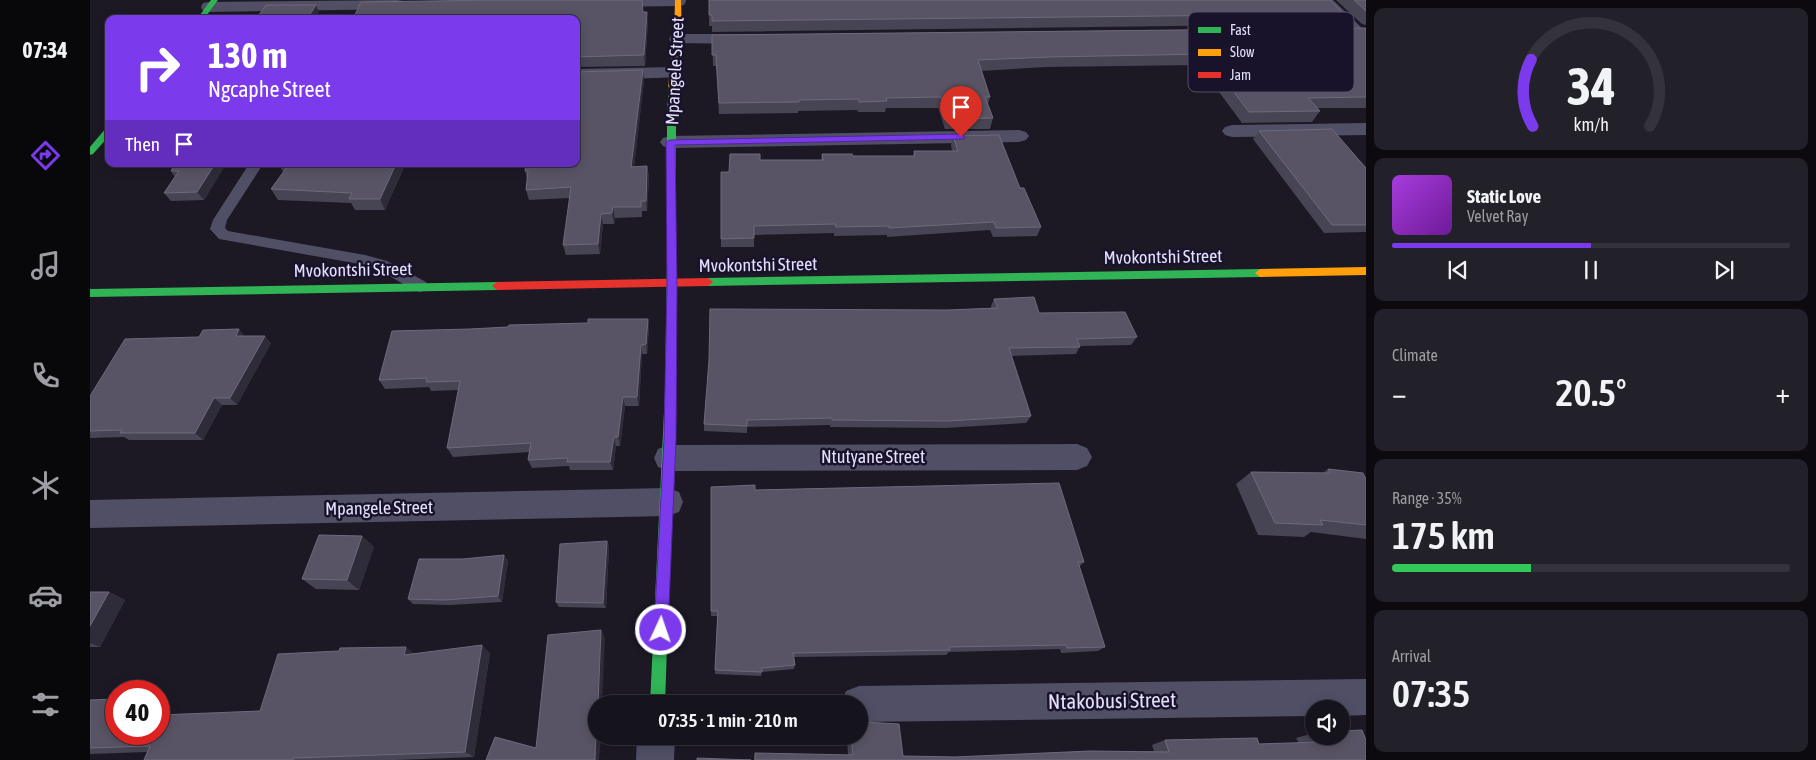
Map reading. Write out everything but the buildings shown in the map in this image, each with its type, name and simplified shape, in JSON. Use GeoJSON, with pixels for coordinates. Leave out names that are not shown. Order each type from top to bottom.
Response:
{"type":"FeatureCollection","features":[{"type":"Feature","properties":{"kind":"street"},"geometry":{"type":"LineString","coordinates":[[586,2],[678,0]]}},
{"type":"Feature","properties":{"kind":"street","name":"Mpangele Street"},"geometry":{"type":"LineString","coordinates":[[657,695],[668,502],[672,285],[670,142],[673,73],[678,39],[678,0]]}},
{"type":"Feature","properties":{"kind":"street"},"geometry":{"type":"LineString","coordinates":[[1324,0],[1338,12]]}},
{"type":"Feature","properties":{"kind":"street"},"geometry":{"type":"LineString","coordinates":[[208,9],[409,4]]}},
{"type":"Feature","properties":{"kind":"street"},"geometry":{"type":"LineString","coordinates":[[678,39],[768,38]]}},
{"type":"Feature","properties":{"kind":"street"},"geometry":{"type":"LineString","coordinates":[[580,75],[673,73]]}},
{"type":"Feature","properties":{"kind":"street"},"geometry":{"type":"LineString","coordinates":[[1232,132],[1366,129]]}},
{"type":"Feature","properties":{"kind":"street"},"geometry":{"type":"LineString","coordinates":[[90,152],[105,135]]}},
{"type":"Feature","properties":{"kind":"street"},"geometry":{"type":"LineString","coordinates":[[670,142],[1019,136]]}},
{"type":"Feature","properties":{"kind":"street","name":"Mvokontshi Street"},"geometry":{"type":"LineString","coordinates":[[90,293],[420,286],[672,285],[1366,271]]}},
{"type":"Feature","properties":{"kind":"street","name":"Ntutyane Street"},"geometry":{"type":"LineString","coordinates":[[669,458],[1078,457]]}},
{"type":"Feature","properties":{"kind":"street","name":"Mpangele Street"},"geometry":{"type":"LineString","coordinates":[[90,514],[668,502]]}},
{"type":"Feature","properties":{"kind":"street","name":"Ntakobusi Street"},"geometry":{"type":"LineString","coordinates":[[868,704],[1366,697]]}},
{"type":"Feature","properties":{"kind":"street"},"geometry":{"type":"LineString","coordinates":[[655,760],[656,745]]}},
{"type":"Feature","properties":{"kind":"lane"},"geometry":{"type":"LineString","coordinates":[[254,167],[220,220],[217,229],[224,235],[365,260],[382,265],[420,286]]}},
{"type":"Feature","properties":{"kind":"traffic: fast"},"geometry":{"type":"LineString","coordinates":[[203,15],[215,0]]}},
{"type":"Feature","properties":{"kind":"traffic: fast"},"geometry":{"type":"LineString","coordinates":[[657,695],[670,391],[672,86]]}},
{"type":"Feature","properties":{"kind":"traffic: fast"},"geometry":{"type":"LineString","coordinates":[[90,152],[105,135]]}},
{"type":"Feature","properties":{"kind":"traffic: fast"},"geometry":{"type":"LineString","coordinates":[[708,282],[1260,273]]}},
{"type":"Feature","properties":{"kind":"traffic: fast"},"geometry":{"type":"LineString","coordinates":[[90,293],[497,286]]}},
{"type":"Feature","properties":{"kind":"traffic: slow"},"geometry":{"type":"LineString","coordinates":[[672,86],[678,39],[678,0]]}},
{"type":"Feature","properties":{"kind":"traffic: slow"},"geometry":{"type":"LineString","coordinates":[[1260,273],[1366,271]]}},
{"type":"Feature","properties":{"kind":"traffic: jam"},"geometry":{"type":"LineString","coordinates":[[497,286],[708,282]]}},
{"type":"Feature","properties":{"kind":"route"},"geometry":{"type":"LineString","coordinates":[[661,630],[670,439],[672,285],[670,142],[961,137]]}}]}
